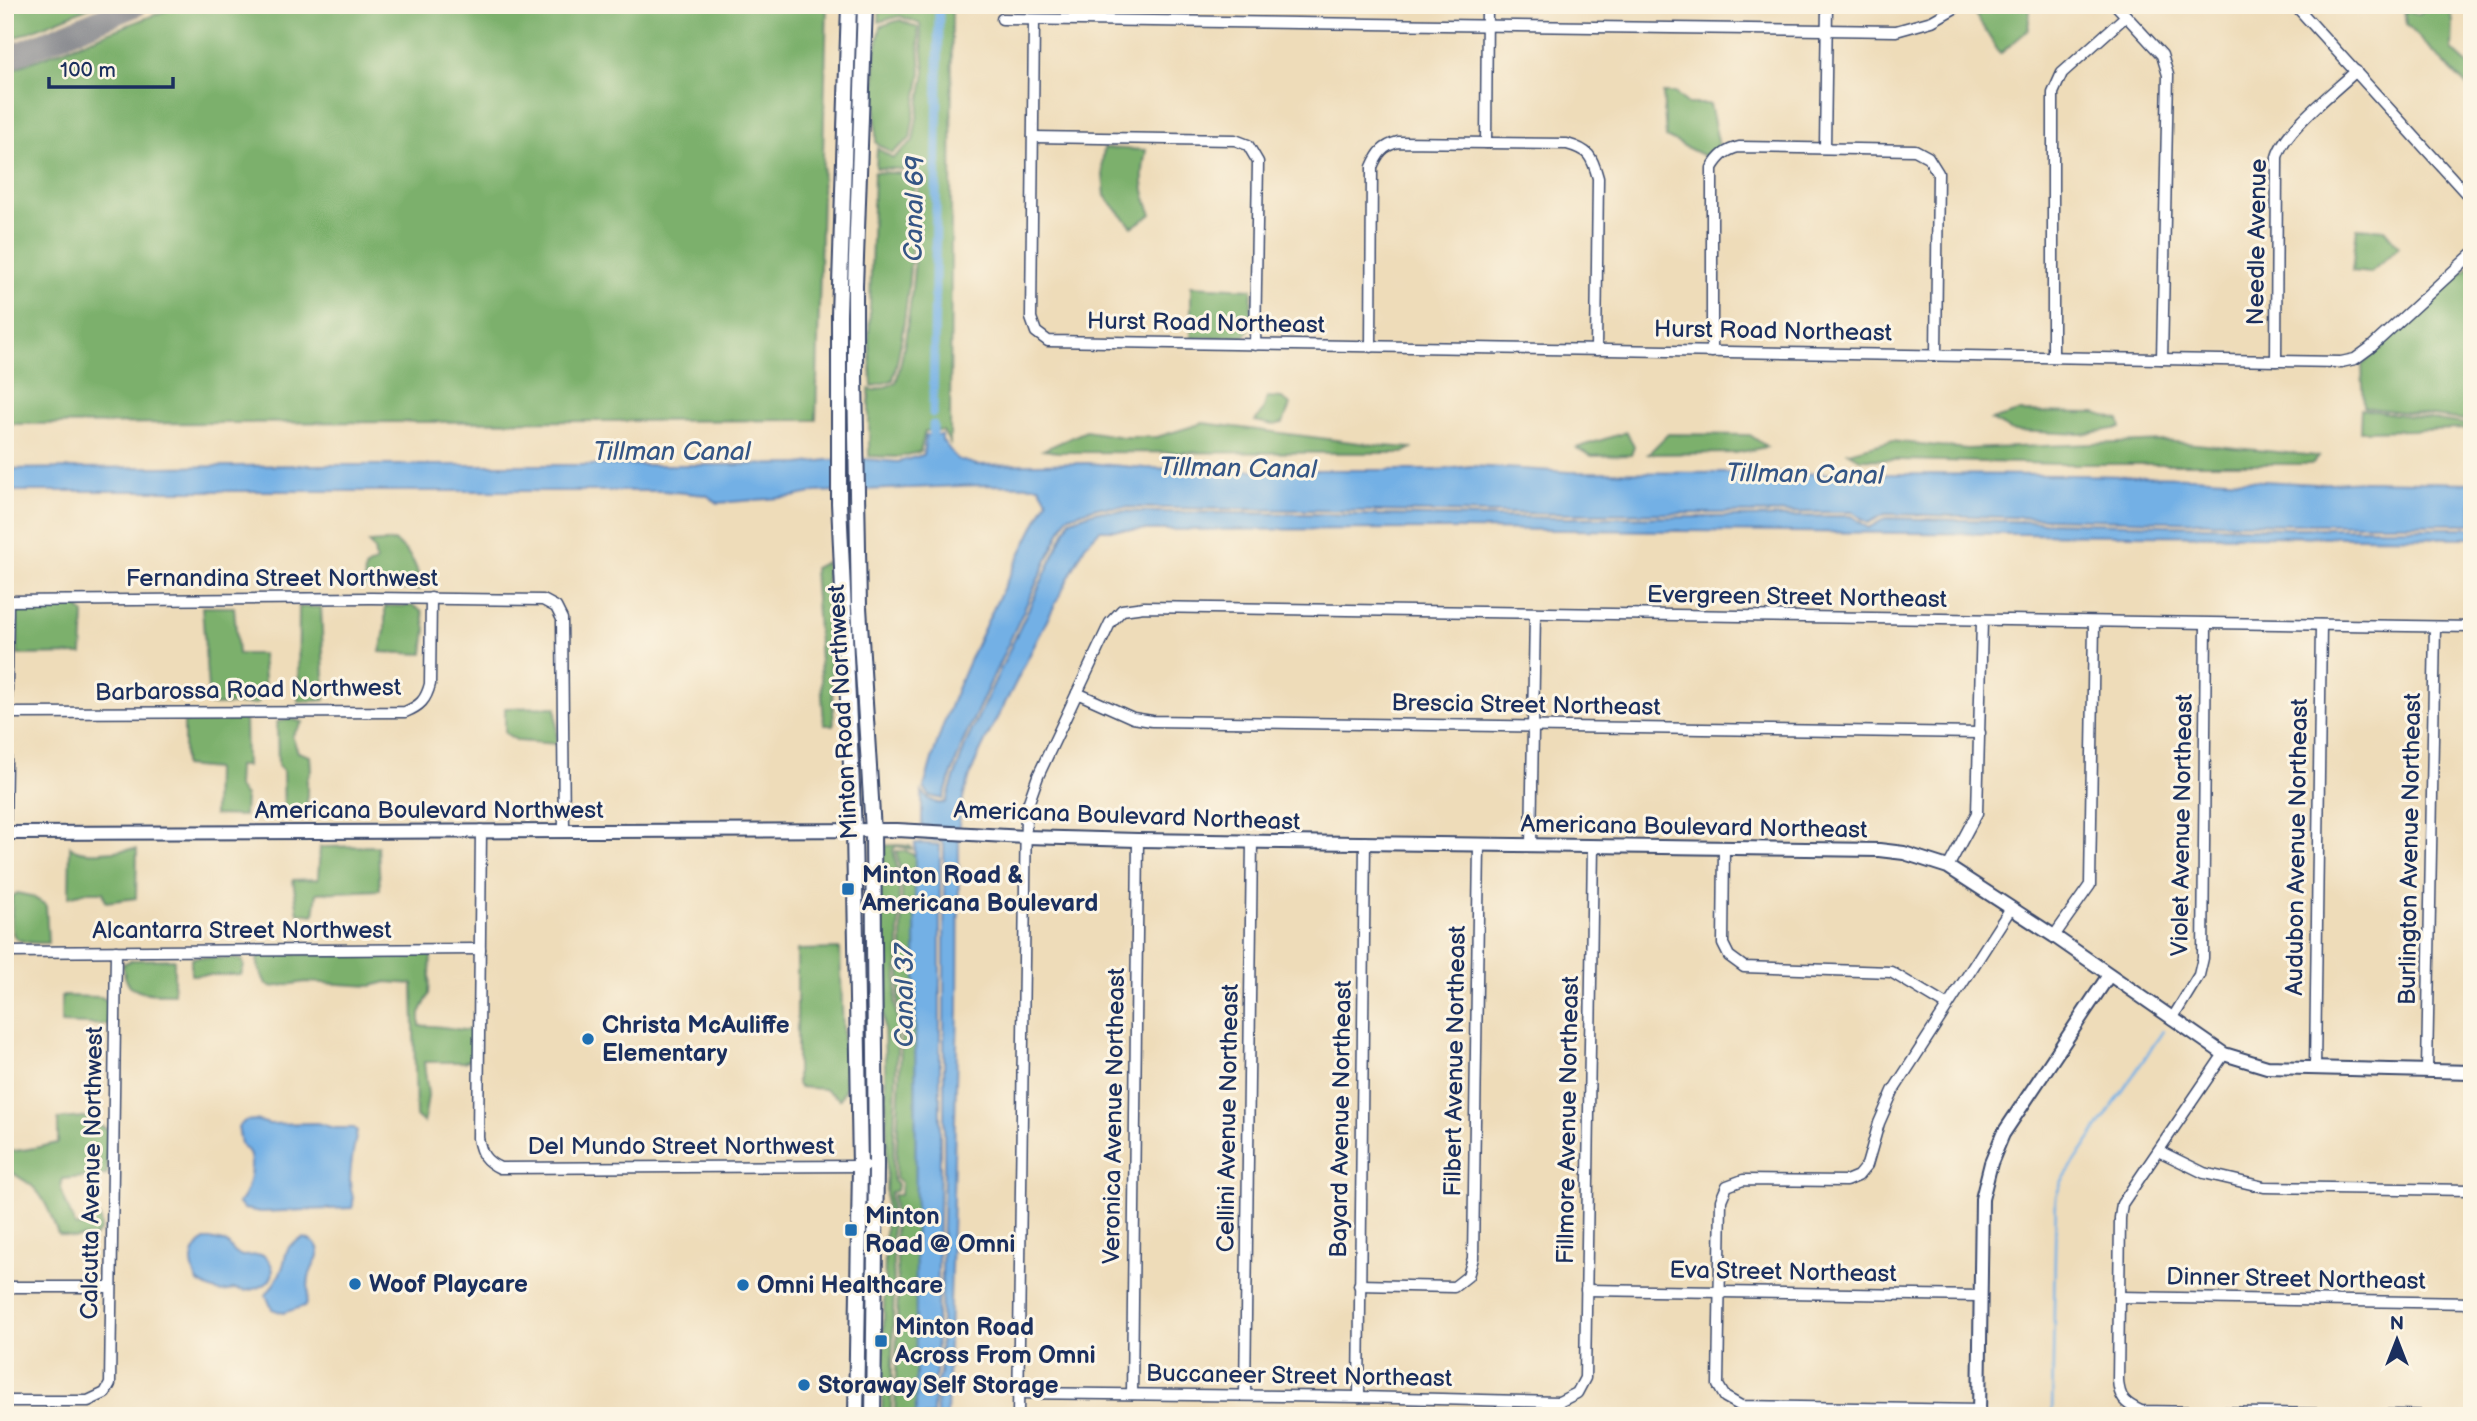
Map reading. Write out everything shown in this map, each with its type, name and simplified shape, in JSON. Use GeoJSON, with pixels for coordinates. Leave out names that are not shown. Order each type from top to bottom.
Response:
{"type":"FeatureCollection","features":[{"type":"Feature","properties":{"kind":"main road","name":"Minton Road Northwest"},"geometry":{"type":"LineString","coordinates":[[849,5],[839,315],[839,503],[854,831],[860,1166],[856,1416]]}},
{"type":"Feature","properties":{"kind":"main road","name":"Minton Road Northwest"},"geometry":{"type":"LineString","coordinates":[[865,5],[855,286],[855,441],[859,607],[873,831],[876,1165],[873,1416]]}},
{"type":"Feature","properties":{"kind":"street"},"geometry":{"type":"LineString","coordinates":[[1486,143],[1487,5]]}},
{"type":"Feature","properties":{"kind":"street"},"geometry":{"type":"LineString","coordinates":[[1825,148],[1827,5]]}},
{"type":"Feature","properties":{"kind":"street"},"geometry":{"type":"LineString","coordinates":[[1002,19],[1896,31],[1932,21],[1960,5]]}},
{"type":"Feature","properties":{"kind":"street"},"geometry":{"type":"LineString","coordinates":[[2116,5],[2162,55],[2168,75],[2162,359]]}},
{"type":"Feature","properties":{"kind":"street"},"geometry":{"type":"LineString","coordinates":[[2295,5],[2472,200]]}},
{"type":"Feature","properties":{"kind":"street"},"geometry":{"type":"LineString","coordinates":[[2053,357],[2053,93],[2062,73],[2126,16]]}},
{"type":"Feature","properties":{"kind":"street"},"geometry":{"type":"LineString","coordinates":[[1034,20],[1033,137],[1235,140],[1248,145],[1258,162],[1255,345]]}},
{"type":"Feature","properties":{"kind":"street","name":"Needle Avenue"},"geometry":{"type":"LineString","coordinates":[[2276,361],[2277,157],[2280,146],[2289,134],[2356,71]]}},
{"type":"Feature","properties":{"kind":"street","name":"Hurst Road Northeast"},"geometry":{"type":"LineString","coordinates":[[1033,137],[1031,318],[1036,331],[1048,341],[2341,362],[2355,359],[2472,254]]}},
{"type":"Feature","properties":{"kind":"street"},"geometry":{"type":"LineString","coordinates":[[1371,347],[1372,167],[1378,152],[1388,144],[1398,142],[1567,144],[1581,148],[1593,159],[1598,178],[1597,349]]}},
{"type":"Feature","properties":{"kind":"street"},"geometry":{"type":"LineString","coordinates":[[1712,352],[1712,169],[1717,159],[1728,150],[1739,147],[1825,148],[1915,150],[1928,156],[1938,173],[1936,355]]}},
{"type":"Feature","properties":{"kind":"street","name":"Fernandina Street Northwest"},"geometry":{"type":"LineString","coordinates":[[7,601],[431,598],[543,600],[556,607],[562,619],[564,830]]}},
{"type":"Feature","properties":{"kind":"street","name":"Barbarossa Road Northwest"},"geometry":{"type":"LineString","coordinates":[[7,713],[405,712],[418,707],[426,698],[430,684],[431,598]]}},
{"type":"Feature","properties":{"kind":"street"},"geometry":{"type":"LineString","coordinates":[[5,835],[7,601]]}},
{"type":"Feature","properties":{"kind":"street","name":"Evergreen Street Northeast"},"geometry":{"type":"LineString","coordinates":[[1077,693],[1110,623],[1122,610],[1144,607],[2472,627]]}},
{"type":"Feature","properties":{"kind":"street"},"geometry":{"type":"LineString","coordinates":[[1531,846],[1535,613]]}},
{"type":"Feature","properties":{"kind":"street"},"geometry":{"type":"LineString","coordinates":[[1948,867],[1977,813],[1982,621]]}},
{"type":"Feature","properties":{"kind":"street"},"geometry":{"type":"LineString","coordinates":[[2054,936],[2090,885],[2094,623]]}},
{"type":"Feature","properties":{"kind":"street","name":"Violet Avenue Northeast"},"geometry":{"type":"LineString","coordinates":[[2172,1019],[2199,975],[2203,958],[2206,624]]}},
{"type":"Feature","properties":{"kind":"street","name":"Audubon Avenue Northeast"},"geometry":{"type":"LineString","coordinates":[[2315,1069],[2321,625]]}},
{"type":"Feature","properties":{"kind":"street","name":"Burlington Avenue Northeast"},"geometry":{"type":"LineString","coordinates":[[2427,1071],[2435,627]]}},
{"type":"Feature","properties":{"kind":"street"},"geometry":{"type":"LineString","coordinates":[[1018,1416],[1026,810],[1030,794],[1077,693]]}},
{"type":"Feature","properties":{"kind":"street","name":"Brescia Street Northeast"},"geometry":{"type":"LineString","coordinates":[[1077,693],[1133,718],[1152,721],[1980,733]]}},
{"type":"Feature","properties":{"kind":"street"},"geometry":{"type":"LineString","coordinates":[[480,949],[481,830]]}},
{"type":"Feature","properties":{"kind":"street","name":"Americana Boulevard Northwest"},"geometry":{"type":"LineString","coordinates":[[5,835],[481,830],[854,831]]}},
{"type":"Feature","properties":{"kind":"street","name":"Americana Boulevard Northeast"},"geometry":{"type":"LineString","coordinates":[[854,831],[897,830],[1138,840],[1877,850],[1904,853],[1948,867],[2054,936],[2224,1054],[2267,1067],[2472,1072]]}},
{"type":"Feature","properties":{"kind":"street","name":"Veronica Avenue Northeast"},"geometry":{"type":"LineString","coordinates":[[1132,1394],[1138,840]]}},
{"type":"Feature","properties":{"kind":"street","name":"Cellini Avenue Northeast"},"geometry":{"type":"LineString","coordinates":[[1245,1395],[1252,841]]}},
{"type":"Feature","properties":{"kind":"street","name":"Bayard Avenue Northeast"},"geometry":{"type":"LineString","coordinates":[[1359,1397],[1365,842]]}},
{"type":"Feature","properties":{"kind":"street","name":"Filbert Avenue Northeast"},"geometry":{"type":"LineString","coordinates":[[1359,1285],[1454,1287],[1468,1276],[1473,1258],[1479,846]]}},
{"type":"Feature","properties":{"kind":"street","name":"Fillmore Avenue Northeast"},"geometry":{"type":"LineString","coordinates":[[1577,1393],[1585,1378],[1593,846]]}},
{"type":"Feature","properties":{"kind":"street"},"geometry":{"type":"LineString","coordinates":[[1724,848],[1723,944],[1729,956],[1744,967],[1891,972],[1946,1005]]}},
{"type":"Feature","properties":{"kind":"street"},"geometry":{"type":"LineString","coordinates":[[2011,908],[1893,1091],[1879,1123],[1867,1165],[1858,1176],[1846,1181],[1743,1180],[1727,1186],[1721,1200],[1718,1385],[1725,1397],[1741,1406],[1979,1413],[1982,1199],[1993,1155],[2003,1133],[2109,975]]}},
{"type":"Feature","properties":{"kind":"street","name":"Alcantarra Street Northwest"},"geometry":{"type":"LineString","coordinates":[[5,952],[480,949]]}},
{"type":"Feature","properties":{"kind":"street","name":"Del Mundo Street Northwest"},"geometry":{"type":"LineString","coordinates":[[480,949],[478,1138],[480,1151],[487,1161],[500,1168],[876,1165]]}},
{"type":"Feature","properties":{"kind":"street","name":"Calcutta Avenue Northwest"},"geometry":{"type":"LineString","coordinates":[[5,1401],[88,1401],[105,1393],[110,1384],[116,951]]}},
{"type":"Feature","properties":{"kind":"street"},"geometry":{"type":"LineString","coordinates":[[2224,1054],[2122,1204],[2118,1380],[2121,1397],[2126,1404],[2141,1411],[2455,1416]]}},
{"type":"Feature","properties":{"kind":"street"},"geometry":{"type":"LineString","coordinates":[[2159,1151],[2204,1173],[2264,1187],[2472,1190]]}},
{"type":"Feature","properties":{"kind":"street"},"geometry":{"type":"LineString","coordinates":[[5,1287],[110,1287]]}},
{"type":"Feature","properties":{"kind":"street","name":"Eva Street Northeast"},"geometry":{"type":"LineString","coordinates":[[1586,1290],[1980,1296]]}},
{"type":"Feature","properties":{"kind":"street","name":"Dinner Street Northeast"},"geometry":{"type":"LineString","coordinates":[[2119,1297],[2472,1303]]}},
{"type":"Feature","properties":{"kind":"street","name":"Buccaneer Street Northeast"},"geometry":{"type":"LineString","coordinates":[[1018,1393],[1559,1402],[1577,1393]]}},
{"type":"Feature","properties":{"kind":"green space"},"geometry":{"type":"Polygon","coordinates":[[[5,5],[95,5],[5,42],[5,5]]]}},
{"type":"Feature","properties":{"kind":"green space"},"geometry":{"type":"Polygon","coordinates":[[[180,5],[827,5],[816,420],[5,424],[5,72],[180,5]]]}},
{"type":"Feature","properties":{"kind":"green space"},"geometry":{"type":"Polygon","coordinates":[[[880,5],[952,5],[950,443],[943,431],[925,431],[920,452],[898,457],[869,456],[869,389],[873,391],[896,383],[902,358],[915,255],[919,178],[916,174],[898,169],[876,168],[877,148],[893,158],[913,141],[925,72],[920,24],[900,16],[879,22],[880,5]]]}},
{"type":"Feature","properties":{"kind":"green space"},"geometry":{"type":"Polygon","coordinates":[[[1984,5],[2025,5],[2030,10],[2028,30],[2000,54],[1973,11],[1984,5]]]}},
{"type":"Feature","properties":{"kind":"green space"},"geometry":{"type":"Polygon","coordinates":[[[2430,5],[2448,5],[2453,22],[2452,50],[2472,68],[2472,91],[2406,24],[2404,11],[2419,14],[2430,5]]]}},
{"type":"Feature","properties":{"kind":"green space"},"geometry":{"type":"Polygon","coordinates":[[[900,20],[918,28],[921,72],[910,139],[892,153],[876,143],[875,53],[881,26],[900,20]]]}},
{"type":"Feature","properties":{"kind":"green space"},"geometry":{"type":"Polygon","coordinates":[[[1663,93],[1675,93],[1688,104],[1710,104],[1719,146],[1704,156],[1666,137],[1663,93]]]}},
{"type":"Feature","properties":{"kind":"green space"},"geometry":{"type":"Polygon","coordinates":[[[1104,148],[1146,150],[1143,183],[1152,214],[1132,227],[1105,196],[1102,164],[1104,148]]]}},
{"type":"Feature","properties":{"kind":"green space"},"geometry":{"type":"Polygon","coordinates":[[[874,172],[898,173],[915,178],[909,280],[893,380],[872,387],[869,339],[874,172]]]}},
{"type":"Feature","properties":{"kind":"green space"},"geometry":{"type":"Polygon","coordinates":[[[2357,228],[2385,230],[2399,247],[2370,273],[2352,271],[2357,228]]]}},
{"type":"Feature","properties":{"kind":"green space"},"geometry":{"type":"Polygon","coordinates":[[[2472,264],[2472,421],[2364,407],[2362,365],[2472,264]]]}},
{"type":"Feature","properties":{"kind":"green space"},"geometry":{"type":"Polygon","coordinates":[[[1191,286],[1252,289],[1251,326],[1245,336],[1191,338],[1191,286]]]}},
{"type":"Feature","properties":{"kind":"green space"},"geometry":{"type":"Polygon","coordinates":[[[1267,397],[1282,398],[1290,405],[1283,423],[1273,425],[1255,421],[1263,411],[1267,397]]]}},
{"type":"Feature","properties":{"kind":"green space"},"geometry":{"type":"Polygon","coordinates":[[[2361,409],[2472,425],[2472,429],[2360,431],[2361,409]]]}},
{"type":"Feature","properties":{"kind":"green space"},"geometry":{"type":"Polygon","coordinates":[[[2018,412],[2095,413],[2119,420],[2121,428],[2082,434],[2012,431],[1991,420],[2018,412]]]}},
{"type":"Feature","properties":{"kind":"green space"},"geometry":{"type":"Polygon","coordinates":[[[1203,423],[1412,448],[1403,453],[1043,450],[1086,431],[1123,437],[1157,437],[1203,423]]]}},
{"type":"Feature","properties":{"kind":"green space"},"geometry":{"type":"Polygon","coordinates":[[[1627,432],[1634,447],[1631,455],[1592,456],[1576,448],[1627,432]]]}},
{"type":"Feature","properties":{"kind":"green space"},"geometry":{"type":"Polygon","coordinates":[[[1668,434],[1750,435],[1767,447],[1735,453],[1648,454],[1668,434]]]}},
{"type":"Feature","properties":{"kind":"green space"},"geometry":{"type":"Polygon","coordinates":[[[1891,441],[1967,449],[2165,441],[2318,456],[2313,464],[2058,464],[1860,459],[1848,452],[1891,441]]]}},
{"type":"Feature","properties":{"kind":"green space"},"geometry":{"type":"Polygon","coordinates":[[[394,541],[414,562],[420,590],[364,587],[365,568],[376,561],[374,550],[369,543],[394,541]]]}},
{"type":"Feature","properties":{"kind":"green space"},"geometry":{"type":"Polygon","coordinates":[[[826,562],[834,725],[824,725],[814,568],[826,562]]]}},
{"type":"Feature","properties":{"kind":"green space"},"geometry":{"type":"Polygon","coordinates":[[[77,606],[84,614],[82,654],[18,655],[17,612],[30,608],[77,606]]]}},
{"type":"Feature","properties":{"kind":"green space"},"geometry":{"type":"Polygon","coordinates":[[[385,606],[413,606],[422,611],[426,629],[423,654],[380,652],[385,631],[385,606]]]}},
{"type":"Feature","properties":{"kind":"green space"},"geometry":{"type":"Polygon","coordinates":[[[202,607],[234,607],[238,654],[262,654],[265,692],[257,704],[209,705],[202,607]]]}},
{"type":"Feature","properties":{"kind":"green space"},"geometry":{"type":"Polygon","coordinates":[[[299,607],[321,607],[325,700],[298,702],[299,607]]]}},
{"type":"Feature","properties":{"kind":"green space"},"geometry":{"type":"Polygon","coordinates":[[[556,707],[557,744],[518,741],[505,733],[505,708],[556,707]]]}},
{"type":"Feature","properties":{"kind":"green space"},"geometry":{"type":"Polygon","coordinates":[[[206,717],[245,718],[246,766],[238,766],[237,787],[245,796],[244,816],[214,815],[215,769],[184,766],[184,721],[206,717]]]}},
{"type":"Feature","properties":{"kind":"green space"},"geometry":{"type":"Polygon","coordinates":[[[291,719],[303,722],[292,736],[298,752],[310,756],[307,815],[284,815],[283,771],[278,766],[277,722],[291,719]]]}},
{"type":"Feature","properties":{"kind":"green space"},"geometry":{"type":"Polygon","coordinates":[[[897,845],[910,846],[912,849],[896,846],[893,850],[899,877],[893,1164],[893,1181],[897,1184],[896,1191],[890,1195],[894,1282],[891,1416],[882,1416],[887,1140],[879,846],[897,845]]]}},
{"type":"Feature","properties":{"kind":"green space"},"geometry":{"type":"Polygon","coordinates":[[[70,846],[83,852],[137,849],[136,898],[106,902],[103,892],[87,892],[69,897],[70,846]]]}},
{"type":"Feature","properties":{"kind":"green space"},"geometry":{"type":"Polygon","coordinates":[[[378,846],[380,890],[317,893],[314,915],[298,913],[293,880],[318,879],[320,847],[378,846]]]}},
{"type":"Feature","properties":{"kind":"green space"},"geometry":{"type":"Polygon","coordinates":[[[896,851],[906,851],[916,856],[916,1416],[895,1416],[898,1281],[893,1195],[900,1195],[901,1182],[896,1179],[896,1164],[902,1022],[898,1004],[902,949],[902,877],[896,851]]]}},
{"type":"Feature","properties":{"kind":"green space"},"geometry":{"type":"Polygon","coordinates":[[[17,893],[31,896],[46,905],[48,943],[24,942],[13,935],[12,897],[17,893]]]}},
{"type":"Feature","properties":{"kind":"green space"},"geometry":{"type":"Polygon","coordinates":[[[840,949],[845,1089],[840,1099],[824,1089],[799,1087],[797,1084],[797,950],[840,949]]]}},
{"type":"Feature","properties":{"kind":"green space"},"geometry":{"type":"Polygon","coordinates":[[[262,954],[431,955],[429,995],[420,1013],[420,1026],[473,1031],[473,1058],[464,1062],[424,1062],[428,1095],[424,1123],[416,1116],[413,984],[387,982],[371,986],[306,982],[272,987],[266,984],[259,969],[257,959],[262,954]]]}},
{"type":"Feature","properties":{"kind":"green space"},"geometry":{"type":"Polygon","coordinates":[[[174,959],[174,994],[140,991],[128,983],[124,975],[123,964],[132,960],[174,959]]]}},
{"type":"Feature","properties":{"kind":"green space"},"geometry":{"type":"Polygon","coordinates":[[[191,959],[242,959],[244,966],[241,975],[191,975],[191,959]]]}},
{"type":"Feature","properties":{"kind":"green space"},"geometry":{"type":"Polygon","coordinates":[[[61,996],[101,997],[109,1002],[109,1025],[61,1023],[61,996]]]}},
{"type":"Feature","properties":{"kind":"green space"},"geometry":{"type":"Polygon","coordinates":[[[84,1117],[108,1130],[107,1175],[62,1179],[61,1190],[75,1226],[86,1227],[91,1217],[100,1217],[101,1230],[94,1237],[74,1238],[58,1234],[41,1196],[12,1172],[5,1160],[9,1151],[58,1143],[58,1119],[84,1117]]]}},
{"type":"Feature","properties":{"kind":"water","name":"Tillman Canal"},"geometry":{"type":"Polygon","coordinates":[[[926,435],[942,435],[942,440],[957,459],[977,465],[1088,463],[1145,468],[1226,470],[1438,470],[1471,466],[1569,472],[2069,475],[2191,477],[2316,484],[2364,481],[2472,483],[2472,524],[2288,524],[1885,514],[1868,523],[1853,512],[1568,514],[1097,507],[1067,517],[963,742],[943,799],[930,796],[924,788],[935,750],[947,713],[978,641],[1047,500],[1039,486],[983,485],[816,492],[792,497],[718,503],[706,495],[663,491],[5,491],[5,469],[800,464],[863,459],[898,462],[923,455],[926,435]]]}},
{"type":"Feature","properties":{"kind":"water"},"geometry":{"type":"Polygon","coordinates":[[[1097,511],[1568,518],[1852,516],[1868,528],[1886,518],[2288,528],[2472,528],[2472,538],[1456,529],[1100,530],[1086,544],[978,756],[964,792],[959,828],[922,826],[922,792],[933,801],[946,802],[966,743],[1070,520],[1097,511]]]}},
{"type":"Feature","properties":{"kind":"water"},"geometry":{"type":"Polygon","coordinates":[[[921,836],[959,838],[958,1010],[947,1416],[937,1416],[936,1383],[940,1375],[944,1166],[944,845],[941,841],[921,839],[921,836]]]}},
{"type":"Feature","properties":{"kind":"water"},"geometry":{"type":"Polygon","coordinates":[[[915,843],[940,845],[940,1166],[933,1416],[916,1416],[915,843]]]}},
{"type":"Feature","properties":{"kind":"water"},"geometry":{"type":"Polygon","coordinates":[[[256,1120],[269,1124],[317,1123],[334,1128],[354,1128],[357,1131],[350,1175],[352,1208],[261,1212],[244,1209],[238,1203],[247,1188],[250,1159],[241,1144],[238,1127],[245,1121],[256,1120]]]}},
{"type":"Feature","properties":{"kind":"water"},"geometry":{"type":"Polygon","coordinates":[[[304,1238],[319,1250],[309,1278],[307,1303],[283,1313],[272,1309],[266,1295],[280,1273],[289,1247],[304,1238]]]}},
{"type":"Feature","properties":{"kind":"water"},"geometry":{"type":"Polygon","coordinates":[[[204,1240],[227,1243],[235,1253],[242,1256],[263,1255],[272,1267],[272,1277],[264,1285],[248,1291],[233,1289],[220,1292],[207,1287],[198,1282],[192,1265],[195,1250],[204,1240]]]}},
{"type":"Feature","properties":{"kind":"waterway","name":"Canal 69"},"geometry":{"type":"LineString","coordinates":[[933,413],[939,5]]}},
{"type":"Feature","properties":{"kind":"waterway","name":"Canal 69"},"geometry":{"type":"LineString","coordinates":[[933,425],[933,445]]}},
{"type":"Feature","properties":{"kind":"waterway"},"geometry":{"type":"LineString","coordinates":[[2052,1416],[2056,1196],[2062,1181],[2163,1031]]}},
{"type":"Feature","properties":{"kind":"taxiway"},"geometry":{"type":"LineString","coordinates":[[5,59],[136,5]]}},
{"type":"Feature","properties":{"kind":"place","name":"Minton Road & Americana Boulevard"},"geometry":{"type":"Point","coordinates":[848,889]}},
{"type":"Feature","properties":{"kind":"place","name":"Christa McAuliffe Elementary"},"geometry":{"type":"Point","coordinates":[588,1039]}},
{"type":"Feature","properties":{"kind":"place","name":"Minton Road @ Omni"},"geometry":{"type":"Point","coordinates":[851,1230]}},
{"type":"Feature","properties":{"kind":"place","name":"Woof Playcare"},"geometry":{"type":"Point","coordinates":[355,1284]}},
{"type":"Feature","properties":{"kind":"place","name":"Omni Healthcare"},"geometry":{"type":"Point","coordinates":[743,1285]}},
{"type":"Feature","properties":{"kind":"place","name":"Minton Road Across From Omni"},"geometry":{"type":"Point","coordinates":[881,1341]}},
{"type":"Feature","properties":{"kind":"place","name":"Storaway Self Storage"},"geometry":{"type":"Point","coordinates":[804,1385]}},
{"type":"Feature","properties":{"kind":"water label","name":"Canal 37"},"geometry":{"type":"Point","coordinates":[905,996]}}]}
